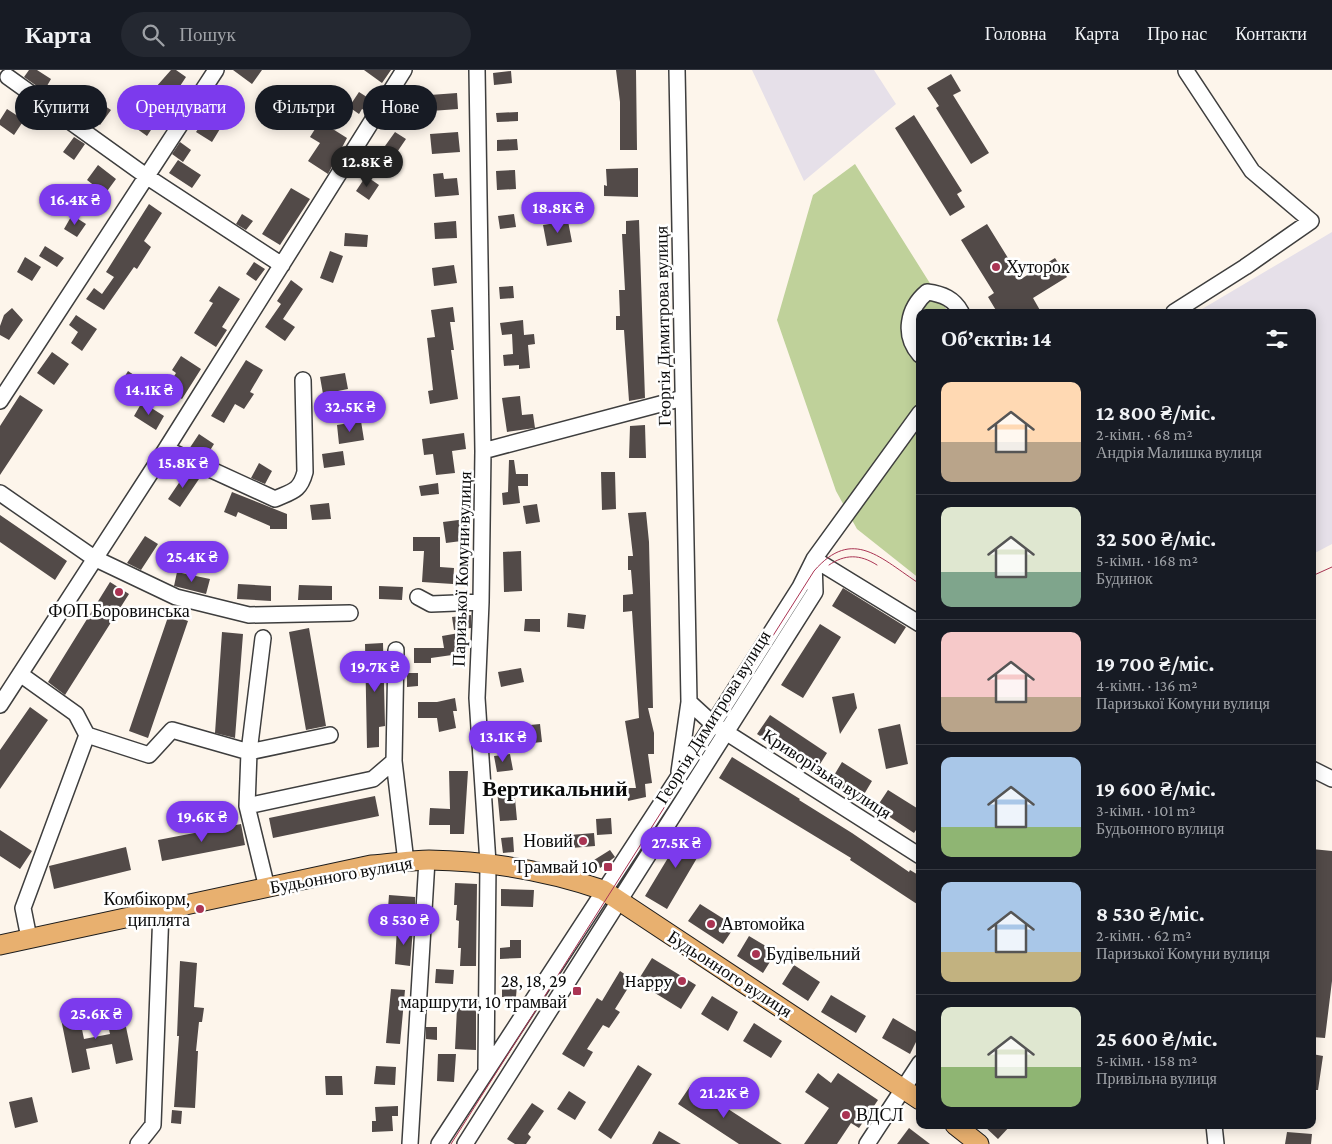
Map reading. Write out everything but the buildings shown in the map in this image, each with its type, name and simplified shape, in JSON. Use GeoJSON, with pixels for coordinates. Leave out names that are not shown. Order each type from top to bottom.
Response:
{"type":"FeatureCollection","features":[{"type":"Feature","properties":{"kind":"main road","name":"Будьонного вулиця"},"geometry":{"type":"LineString","coordinates":[[0,944],[371,866],[427,860],[488,863],[569,878],[611,896],[916,1097]]}},
{"type":"Feature","properties":{"kind":"main road"},"geometry":{"type":"LineString","coordinates":[[960,1129],[979,1144]]}},
{"type":"Feature","properties":{"kind":"street"},"geometry":{"type":"LineString","coordinates":[[0,400],[216,70]]}},
{"type":"Feature","properties":{"kind":"street"},"geometry":{"type":"LineString","coordinates":[[0,705],[166,448],[404,70]]}},
{"type":"Feature","properties":{"kind":"street","name":"Паризької Комуни вулиця"},"geometry":{"type":"LineString","coordinates":[[477,70],[483,451],[481,602],[477,698],[488,863],[486,1069]]}},
{"type":"Feature","properties":{"kind":"street","name":"Георгія Димитрова вулиця"},"geometry":{"type":"LineString","coordinates":[[677,70],[689,702],[678,779]]}},
{"type":"Feature","properties":{"kind":"street"},"geometry":{"type":"LineString","coordinates":[[1179,309],[1245,267],[1311,221],[1252,171],[1186,71]]}},
{"type":"Feature","properties":{"kind":"street"},"geometry":{"type":"LineString","coordinates":[[3,79],[282,265]]}},
{"type":"Feature","properties":{"kind":"street"},"geometry":{"type":"LineString","coordinates":[[916,350],[913,347],[908,322],[916,301],[928,292],[941,294],[956,304],[959,309]]}},
{"type":"Feature","properties":{"kind":"street"},"geometry":{"type":"LineString","coordinates":[[166,448],[275,499],[295,491],[302,486],[305,472],[303,380]]}},
{"type":"Feature","properties":{"kind":"street"},"geometry":{"type":"LineString","coordinates":[[483,451],[683,398]]}},
{"type":"Feature","properties":{"kind":"street","name":"Георгія Димитрова вулиця"},"geometry":{"type":"LineString","coordinates":[[439,1144],[486,1069],[611,896],[720,728],[814,559],[916,419]]}},
{"type":"Feature","properties":{"kind":"street"},"geometry":{"type":"LineString","coordinates":[[0,493],[94,558],[176,597],[249,615],[350,613]]}},
{"type":"Feature","properties":{"kind":"street"},"geometry":{"type":"LineString","coordinates":[[814,559],[916,622]]}},
{"type":"Feature","properties":{"kind":"street"},"geometry":{"type":"LineString","coordinates":[[418,597],[431,604],[481,602]]}},
{"type":"Feature","properties":{"kind":"street"},"geometry":{"type":"LineString","coordinates":[[264,638],[249,752],[247,806],[267,888]]}},
{"type":"Feature","properties":{"kind":"street"},"geometry":{"type":"LineString","coordinates":[[396,650],[394,761],[406,862]]}},
{"type":"Feature","properties":{"kind":"street"},"geometry":{"type":"LineString","coordinates":[[20,674],[76,714],[87,735],[149,755],[172,730],[249,752],[330,735]]}},
{"type":"Feature","properties":{"kind":"street","name":"Георгія Димитрова вулиця"},"geometry":{"type":"LineString","coordinates":[[689,702],[720,728]]}},
{"type":"Feature","properties":{"kind":"street","name":"Георгія Димитрова вулиця"},"geometry":{"type":"LineString","coordinates":[[465,1144],[678,779],[720,728]]}},
{"type":"Feature","properties":{"kind":"street","name":"Криворізька вулиця"},"geometry":{"type":"LineString","coordinates":[[720,728],[916,853]]}},
{"type":"Feature","properties":{"kind":"street"},"geometry":{"type":"LineString","coordinates":[[29,938],[23,908],[87,735]]}},
{"type":"Feature","properties":{"kind":"street"},"geometry":{"type":"LineString","coordinates":[[247,806],[373,779],[394,761]]}},
{"type":"Feature","properties":{"kind":"street"},"geometry":{"type":"LineString","coordinates":[[1316,771],[1332,779]]}},
{"type":"Feature","properties":{"kind":"street"},"geometry":{"type":"LineString","coordinates":[[410,1144],[427,860]]}},
{"type":"Feature","properties":{"kind":"street"},"geometry":{"type":"LineString","coordinates":[[138,1144],[152,1126],[161,910]]}},
{"type":"Feature","properties":{"kind":"street"},"geometry":{"type":"LineString","coordinates":[[867,1144],[916,1068]]}},
{"type":"Feature","properties":{"kind":"street"},"geometry":{"type":"LineString","coordinates":[[1214,1129],[1216,1144]]}},
{"type":"Feature","properties":{"kind":"shaded area"},"geometry":{"type":"Polygon","coordinates":[[[752,70],[874,70],[896,104],[804,181],[752,70]]]}},
{"type":"Feature","properties":{"kind":"shaded area"},"geometry":{"type":"Polygon","coordinates":[[[1332,232],[1332,544],[1316,552],[1316,309],[1202,309],[1332,232]]]}},
{"type":"Feature","properties":{"kind":"green space"},"geometry":{"type":"Polygon","coordinates":[[[855,164],[946,309],[916,309],[916,576],[857,529],[836,491],[777,320],[813,195],[855,164]]]}},
{"type":"Feature","properties":{"kind":"tram line"},"geometry":{"type":"LineString","coordinates":[[451,1144],[814,571],[828,558],[842,551],[854,549],[867,551],[880,557],[916,581]]}},
{"type":"Feature","properties":{"kind":"tram line"},"geometry":{"type":"LineString","coordinates":[[829,565],[847,557],[859,557],[877,565]]}},
{"type":"Feature","properties":{"kind":"tram line"},"geometry":{"type":"LineString","coordinates":[[1316,574],[1332,567]]}},
{"type":"Feature","properties":{"kind":"place","name":"Хуторок"},"geometry":{"type":"Point","coordinates":[996,267]}},
{"type":"Feature","properties":{"kind":"place","name":"ФОП Боровинська"},"geometry":{"type":"Point","coordinates":[119,592]}},
{"type":"Feature","properties":{"kind":"place","name":"Новий"},"geometry":{"type":"Point","coordinates":[583,841]}},
{"type":"Feature","properties":{"kind":"place","name":"Трамвай 10"},"geometry":{"type":"Point","coordinates":[608,867]}},
{"type":"Feature","properties":{"kind":"place","name":"Комбікорм, циплята"},"geometry":{"type":"Point","coordinates":[200,909]}},
{"type":"Feature","properties":{"kind":"place","name":"Автомойка"},"geometry":{"type":"Point","coordinates":[711,924]}},
{"type":"Feature","properties":{"kind":"place","name":"Будівельний"},"geometry":{"type":"Point","coordinates":[756,954]}},
{"type":"Feature","properties":{"kind":"place","name":"Happy"},"geometry":{"type":"Point","coordinates":[682,981]}},
{"type":"Feature","properties":{"kind":"place","name":"28, 18, 29 маршрути, 10 трамвай"},"geometry":{"type":"Point","coordinates":[577,991]}},
{"type":"Feature","properties":{"kind":"place","name":"ВДСЛ"},"geometry":{"type":"Point","coordinates":[846,1115]}},
{"type":"Feature","properties":{"kind":"district","name":"Вертикальний"},"geometry":{"type":"Point","coordinates":[555,788]}}]}
